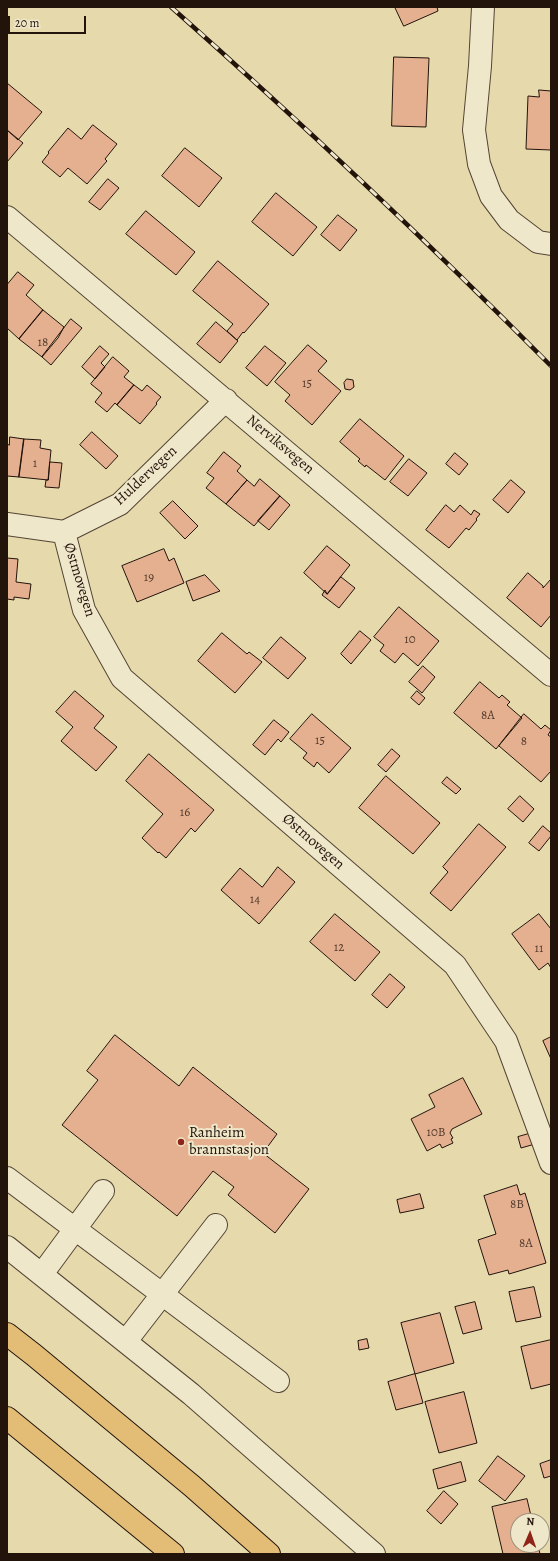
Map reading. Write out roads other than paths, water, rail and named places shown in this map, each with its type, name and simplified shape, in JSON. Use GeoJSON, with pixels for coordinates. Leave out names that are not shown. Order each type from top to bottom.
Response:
{"type":"FeatureCollection","features":[{"type":"Feature","properties":{"kind":"highway"},"geometry":{"type":"LineString","coordinates":[[7,1334],[192,1486],[269,1554]]}},
{"type":"Feature","properties":{"kind":"highway"},"geometry":{"type":"LineString","coordinates":[[7,1418],[173,1554]]}},
{"type":"Feature","properties":{"kind":"street"},"geometry":{"type":"LineString","coordinates":[[483,7],[480,66],[474,130],[479,164],[491,196],[509,220],[538,242],[551,244]]}},
{"type":"Feature","properties":{"kind":"street","name":"Nerviksvegen"},"geometry":{"type":"LineString","coordinates":[[7,217],[551,675]]}},
{"type":"Feature","properties":{"kind":"street","name":"Huldervegen"},"geometry":{"type":"LineString","coordinates":[[64,532],[120,504],[226,400]]}},
{"type":"Feature","properties":{"kind":"street"},"geometry":{"type":"LineString","coordinates":[[7,524],[64,532]]}},
{"type":"Feature","properties":{"kind":"street","name":"Østmovegen"},"geometry":{"type":"LineString","coordinates":[[64,532],[84,610],[122,678],[455,965],[506,1041],[551,1163]]}},
{"type":"Feature","properties":{"kind":"street"},"geometry":{"type":"LineString","coordinates":[[7,1178],[278,1381]]}},
{"type":"Feature","properties":{"kind":"street"},"geometry":{"type":"LineString","coordinates":[[42,1274],[103,1191]]}},
{"type":"Feature","properties":{"kind":"street"},"geometry":{"type":"LineString","coordinates":[[126,1341],[216,1225]]}},
{"type":"Feature","properties":{"kind":"street"},"geometry":{"type":"LineString","coordinates":[[7,1247],[191,1394],[374,1554]]}},
{"type":"Feature","properties":{"kind":"railway"},"geometry":{"type":"LineString","coordinates":[[171,7],[364,184],[551,366]]}},
{"type":"Feature","properties":{"kind":"place","name":"Ranheim brannstasjon"},"geometry":{"type":"Point","coordinates":[181,1142]}}]}
